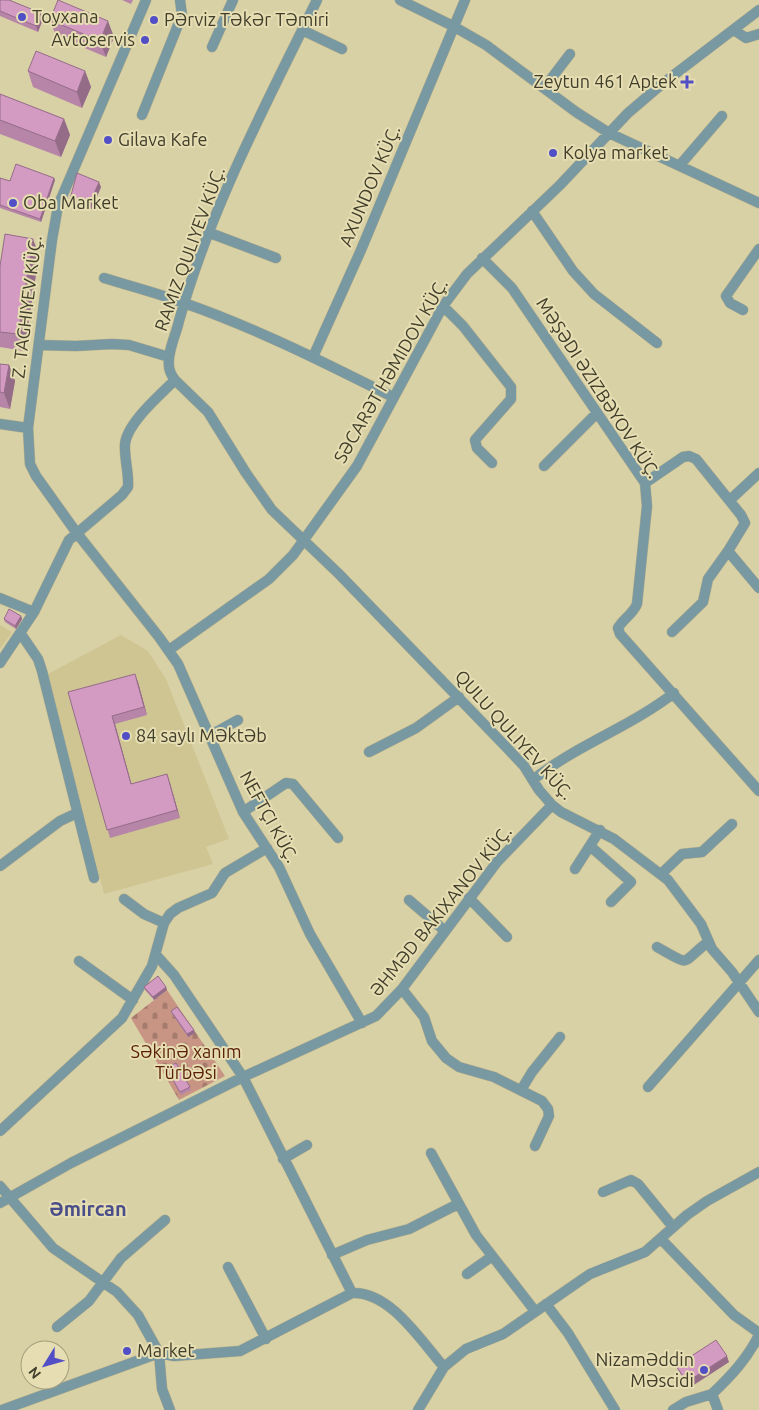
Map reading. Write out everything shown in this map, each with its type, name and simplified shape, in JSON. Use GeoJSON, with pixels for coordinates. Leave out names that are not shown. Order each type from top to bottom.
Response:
{"type":"FeatureCollection","features":[{"type":"Feature","properties":{"kind":"street","name":"Z. TAGHIYEV KÜÇ."},"geometry":{"type":"LineString","coordinates":[[28,428],[58,206],[146,0]]}},
{"type":"Feature","properties":{"kind":"street"},"geometry":{"type":"LineString","coordinates":[[142,115],[182,15],[180,0]]}},
{"type":"Feature","properties":{"kind":"street"},"geometry":{"type":"LineString","coordinates":[[212,47],[233,0]]}},
{"type":"Feature","properties":{"kind":"street","name":"RAMIZ QULIYEV KÜÇ."},"geometry":{"type":"LineString","coordinates":[[175,380],[169,366],[169,357],[184,303],[210,233],[239,163],[317,0]]}},
{"type":"Feature","properties":{"kind":"street"},"geometry":{"type":"LineString","coordinates":[[400,0],[453,26],[486,46],[609,133],[759,203]]}},
{"type":"Feature","properties":{"kind":"street","name":"AXUNDOV KÜÇ."},"geometry":{"type":"LineString","coordinates":[[313,357],[361,250],[465,0]]}},
{"type":"Feature","properties":{"kind":"street","name":"SƏCARƏT HƏMIDOV KÜÇ."},"geometry":{"type":"LineString","coordinates":[[169,650],[269,579],[289,560],[357,466],[443,306],[454,289],[482,258],[574,171],[609,133],[662,84],[759,10]]}},
{"type":"Feature","properties":{"kind":"street"},"geometry":{"type":"LineString","coordinates":[[302,30],[342,49]]}},
{"type":"Feature","properties":{"kind":"street"},"geometry":{"type":"LineString","coordinates":[[734,30],[746,38],[759,34]]}},
{"type":"Feature","properties":{"kind":"street"},"geometry":{"type":"LineString","coordinates":[[544,88],[570,54]]}},
{"type":"Feature","properties":{"kind":"street"},"geometry":{"type":"LineString","coordinates":[[680,165],[722,116]]}},
{"type":"Feature","properties":{"kind":"street"},"geometry":{"type":"LineString","coordinates":[[532,211],[573,271],[594,294],[657,343]]}},
{"type":"Feature","properties":{"kind":"street"},"geometry":{"type":"LineString","coordinates":[[210,233],[276,258]]}},
{"type":"Feature","properties":{"kind":"street"},"geometry":{"type":"LineString","coordinates":[[743,310],[730,303],[726,296],[759,249]]}},
{"type":"Feature","properties":{"kind":"street","name":"MƏŞƏDI ƏZIZBƏYOV KÜÇ."},"geometry":{"type":"LineString","coordinates":[[482,258],[512,288],[644,483],[648,506],[637,604],[634,611],[618,628],[620,634],[759,791]]}},
{"type":"Feature","properties":{"kind":"street"},"geometry":{"type":"LineString","coordinates":[[104,278],[184,303],[313,357],[393,398]]}},
{"type":"Feature","properties":{"kind":"street"},"geometry":{"type":"LineString","coordinates":[[443,306],[463,326],[510,387],[511,399],[475,440],[477,448],[492,463]]}},
{"type":"Feature","properties":{"kind":"street"},"geometry":{"type":"LineString","coordinates":[[39,345],[129,345],[169,357]]}},
{"type":"Feature","properties":{"kind":"street"},"geometry":{"type":"LineString","coordinates":[[0,663],[34,612],[62,552],[76,532],[128,487],[125,445],[127,435],[134,423],[175,380],[208,412],[246,473],[272,510],[303,539]]}},
{"type":"Feature","properties":{"kind":"street"},"geometry":{"type":"LineString","coordinates":[[544,466],[597,412]]}},
{"type":"Feature","properties":{"kind":"street"},"geometry":{"type":"LineString","coordinates":[[0,424],[28,428]]}},
{"type":"Feature","properties":{"kind":"street","name":"NEFTÇI KÜÇ."},"geometry":{"type":"LineString","coordinates":[[28,428],[30,464],[36,476],[76,532],[178,664],[244,812],[279,867],[310,934],[362,1023]]}},
{"type":"Feature","properties":{"kind":"street"},"geometry":{"type":"LineString","coordinates":[[644,483],[683,457],[689,456],[696,459],[730,500],[741,515],[744,523],[728,551],[708,579],[703,602],[691,616],[672,632]]}},
{"type":"Feature","properties":{"kind":"street"},"geometry":{"type":"LineString","coordinates":[[730,500],[759,473]]}},
{"type":"Feature","properties":{"kind":"street","name":"QULU QULIYEV KÜÇ."},"geometry":{"type":"LineString","coordinates":[[303,539],[459,697],[534,780],[539,790],[552,805],[569,816],[600,830],[662,873],[701,924],[708,942],[740,983],[759,1012]]}},
{"type":"Feature","properties":{"kind":"street"},"geometry":{"type":"LineString","coordinates":[[728,551],[759,588]]}},
{"type":"Feature","properties":{"kind":"street"},"geometry":{"type":"LineString","coordinates":[[0,598],[34,612]]}},
{"type":"Feature","properties":{"kind":"street"},"geometry":{"type":"LineString","coordinates":[[21,634],[38,659],[42,671],[76,813],[94,878]]}},
{"type":"Feature","properties":{"kind":"street"},"geometry":{"type":"LineString","coordinates":[[534,780],[563,757],[647,712],[674,693]]}},
{"type":"Feature","properties":{"kind":"street"},"geometry":{"type":"LineString","coordinates":[[369,752],[416,728],[459,697]]}},
{"type":"Feature","properties":{"kind":"street"},"geometry":{"type":"LineString","coordinates":[[209,736],[238,720]]}},
{"type":"Feature","properties":{"kind":"street"},"geometry":{"type":"LineString","coordinates":[[244,812],[286,783],[293,784],[338,838]]}},
{"type":"Feature","properties":{"kind":"street"},"geometry":{"type":"LineString","coordinates":[[4,1200],[71,1163],[243,1077],[376,1016],[402,989],[497,862],[552,805]]}},
{"type":"Feature","properties":{"kind":"street"},"geometry":{"type":"LineString","coordinates":[[0,866],[60,821],[76,813]]}},
{"type":"Feature","properties":{"kind":"street"},"geometry":{"type":"LineString","coordinates":[[662,873],[682,854],[702,852],[732,824]]}},
{"type":"Feature","properties":{"kind":"street"},"geometry":{"type":"LineString","coordinates":[[575,869],[600,830]]}},
{"type":"Feature","properties":{"kind":"street"},"geometry":{"type":"LineString","coordinates":[[590,846],[631,882],[611,902]]}},
{"type":"Feature","properties":{"kind":"street"},"geometry":{"type":"LineString","coordinates":[[0,1131],[114,1026],[133,1000],[157,956],[164,923],[178,908],[212,892],[225,873],[267,848]]}},
{"type":"Feature","properties":{"kind":"street"},"geometry":{"type":"LineString","coordinates":[[469,898],[508,937]]}},
{"type":"Feature","properties":{"kind":"street"},"geometry":{"type":"LineString","coordinates":[[124,899],[144,914],[164,923]]}},
{"type":"Feature","properties":{"kind":"street"},"geometry":{"type":"LineString","coordinates":[[408,900],[444,932]]}},
{"type":"Feature","properties":{"kind":"street"},"geometry":{"type":"LineString","coordinates":[[657,947],[683,962],[689,961],[708,942]]}},
{"type":"Feature","properties":{"kind":"street"},"geometry":{"type":"LineString","coordinates":[[157,956],[174,975],[243,1077],[352,1293]]}},
{"type":"Feature","properties":{"kind":"street"},"geometry":{"type":"LineString","coordinates":[[648,1087],[759,960]]}},
{"type":"Feature","properties":{"kind":"street"},"geometry":{"type":"LineString","coordinates":[[79,961],[133,1000]]}},
{"type":"Feature","properties":{"kind":"street"},"geometry":{"type":"LineString","coordinates":[[402,989],[424,1017],[432,1041],[446,1058],[459,1067],[494,1076],[542,1101],[548,1109],[549,1116],[535,1146]]}},
{"type":"Feature","properties":{"kind":"street"},"geometry":{"type":"LineString","coordinates":[[521,1090],[532,1072],[560,1037]]}},
{"type":"Feature","properties":{"kind":"street"},"geometry":{"type":"LineString","coordinates":[[283,1159],[307,1145]]}},
{"type":"Feature","properties":{"kind":"street"},"geometry":{"type":"LineString","coordinates":[[431,1153],[458,1204],[491,1257],[535,1311]]}},
{"type":"Feature","properties":{"kind":"street"},"geometry":{"type":"LineString","coordinates":[[418,1410],[444,1367],[466,1349],[497,1338],[590,1274],[635,1258],[707,1201],[759,1172]]}},
{"type":"Feature","properties":{"kind":"street"},"geometry":{"type":"LineString","coordinates":[[603,1192],[631,1180],[638,1184],[673,1227]]}},
{"type":"Feature","properties":{"kind":"street"},"geometry":{"type":"LineString","coordinates":[[0,1186],[4,1200],[53,1248],[65,1259],[102,1281],[133,1308],[159,1353],[160,1381],[170,1410]]}},
{"type":"Feature","properties":{"kind":"street"},"geometry":{"type":"LineString","coordinates":[[332,1254],[367,1240],[409,1229],[458,1204]]}},
{"type":"Feature","properties":{"kind":"street"},"geometry":{"type":"LineString","coordinates":[[57,1327],[89,1301],[102,1281],[133,1246],[165,1220]]}},
{"type":"Feature","properties":{"kind":"street"},"geometry":{"type":"LineString","coordinates":[[661,1238],[734,1315],[759,1334],[740,1366],[712,1394],[686,1402],[673,1410]]}},
{"type":"Feature","properties":{"kind":"street"},"geometry":{"type":"LineString","coordinates":[[467,1274],[491,1257]]}},
{"type":"Feature","properties":{"kind":"street"},"geometry":{"type":"LineString","coordinates":[[228,1267],[266,1339]]}},
{"type":"Feature","properties":{"kind":"street"},"geometry":{"type":"LineString","coordinates":[[2,1410],[159,1353],[174,1356],[240,1351],[352,1293],[365,1292],[386,1303],[444,1367]]}},
{"type":"Feature","properties":{"kind":"street"},"geometry":{"type":"LineString","coordinates":[[546,1304],[568,1333],[615,1410]]}},
{"type":"Feature","properties":{"kind":"street"},"geometry":{"type":"LineString","coordinates":[[712,1394],[718,1410]]}},
{"type":"Feature","properties":{"kind":"shaded area"},"geometry":{"type":"Polygon","coordinates":[[[0,625],[12,632],[0,649],[0,625]]]}},
{"type":"Feature","properties":{"kind":"shaded area","name":"84 saylı Məktəb"},"geometry":{"type":"Polygon","coordinates":[[[121,635],[148,651],[166,679],[229,839],[206,847],[213,864],[104,894],[48,674],[121,635]]]}},
{"type":"Feature","properties":{"kind":"green space","name":"Səkinə xanım Türbəsi"},"geometry":{"type":"Polygon","coordinates":[[[167,990],[225,1076],[179,1100],[131,1018],[167,990]]]}},
{"type":"Feature","properties":{"kind":"building","name":"Toyxana"},"geometry":{"type":"Polygon","coordinates":[[[0,0],[9,0],[41,13],[36,26],[0,11],[0,0]]]}},
{"type":"Feature","properties":{"kind":"building"},"geometry":{"type":"Polygon","coordinates":[[[58,0],[108,21],[100,41],[50,20],[58,0]]]}},
{"type":"Feature","properties":{"kind":"building"},"geometry":{"type":"Polygon","coordinates":[[[36,51],[85,71],[77,92],[28,71],[36,51]]]}},
{"type":"Feature","properties":{"kind":"building"},"geometry":{"type":"Polygon","coordinates":[[[0,94],[64,119],[55,141],[0,120],[0,94]]]}},
{"type":"Feature","properties":{"kind":"building"},"geometry":{"type":"Polygon","coordinates":[[[16,164],[54,178],[40,219],[0,205],[0,178],[10,181],[16,164]]]}},
{"type":"Feature","properties":{"kind":"building"},"geometry":{"type":"Polygon","coordinates":[[[77,173],[99,182],[90,203],[70,199],[77,173]]]}},
{"type":"Feature","properties":{"kind":"building"},"geometry":{"type":"Polygon","coordinates":[[[5,234],[33,239],[18,334],[0,332],[0,266],[5,234]]]}},
{"type":"Feature","properties":{"kind":"building"},"geometry":{"type":"Polygon","coordinates":[[[0,364],[9,365],[4,393],[0,392],[0,364]]]}},
{"type":"Feature","properties":{"kind":"building"},"geometry":{"type":"Polygon","coordinates":[[[9,609],[21,616],[15,626],[4,619],[9,609]]]}},
{"type":"Feature","properties":{"kind":"building"},"geometry":{"type":"Polygon","coordinates":[[[135,674],[144,707],[112,716],[131,784],[167,774],[177,810],[107,830],[68,692],[135,674]]]}},
{"type":"Feature","properties":{"kind":"building"},"geometry":{"type":"Polygon","coordinates":[[[158,976],[166,987],[153,997],[144,987],[158,976]]]}},
{"type":"Feature","properties":{"kind":"building"},"geometry":{"type":"Polygon","coordinates":[[[177,1007],[194,1030],[187,1034],[171,1011],[177,1007]]]}},
{"type":"Feature","properties":{"kind":"building"},"geometry":{"type":"Polygon","coordinates":[[[176,1063],[190,1087],[180,1092],[166,1068],[176,1063]]]}},
{"type":"Feature","properties":{"kind":"building"},"geometry":{"type":"Polygon","coordinates":[[[716,1340],[727,1356],[687,1382],[676,1366],[716,1340]]]}},
{"type":"Feature","properties":{"kind":"place","name":"Toyxana"},"geometry":{"type":"Point","coordinates":[22,17]}},
{"type":"Feature","properties":{"kind":"place","name":"Pərviz Təkər Təmiri"},"geometry":{"type":"Point","coordinates":[154,20]}},
{"type":"Feature","properties":{"kind":"place","name":"Avtoservis"},"geometry":{"type":"Point","coordinates":[145,40]}},
{"type":"Feature","properties":{"kind":"place","name":"Zeytun 461 Aptek"},"geometry":{"type":"Point","coordinates":[687,82]}},
{"type":"Feature","properties":{"kind":"place","name":"Gilava Kafe"},"geometry":{"type":"Point","coordinates":[108,140]}},
{"type":"Feature","properties":{"kind":"place","name":"Kolya market"},"geometry":{"type":"Point","coordinates":[553,153]}},
{"type":"Feature","properties":{"kind":"place","name":"Oba Market"},"geometry":{"type":"Point","coordinates":[13,203]}},
{"type":"Feature","properties":{"kind":"place","name":"84 saylı Məktəb"},"geometry":{"type":"Point","coordinates":[126,736]}},
{"type":"Feature","properties":{"kind":"place","name":"Market"},"geometry":{"type":"Point","coordinates":[127,1351]}},
{"type":"Feature","properties":{"kind":"place","name":"Nizaməddin Məscidi"},"geometry":{"type":"Point","coordinates":[704,1370]}},
{"type":"Feature","properties":{"kind":"district","name":"Əmircan"},"geometry":{"type":"Point","coordinates":[88,1209]}}]}
